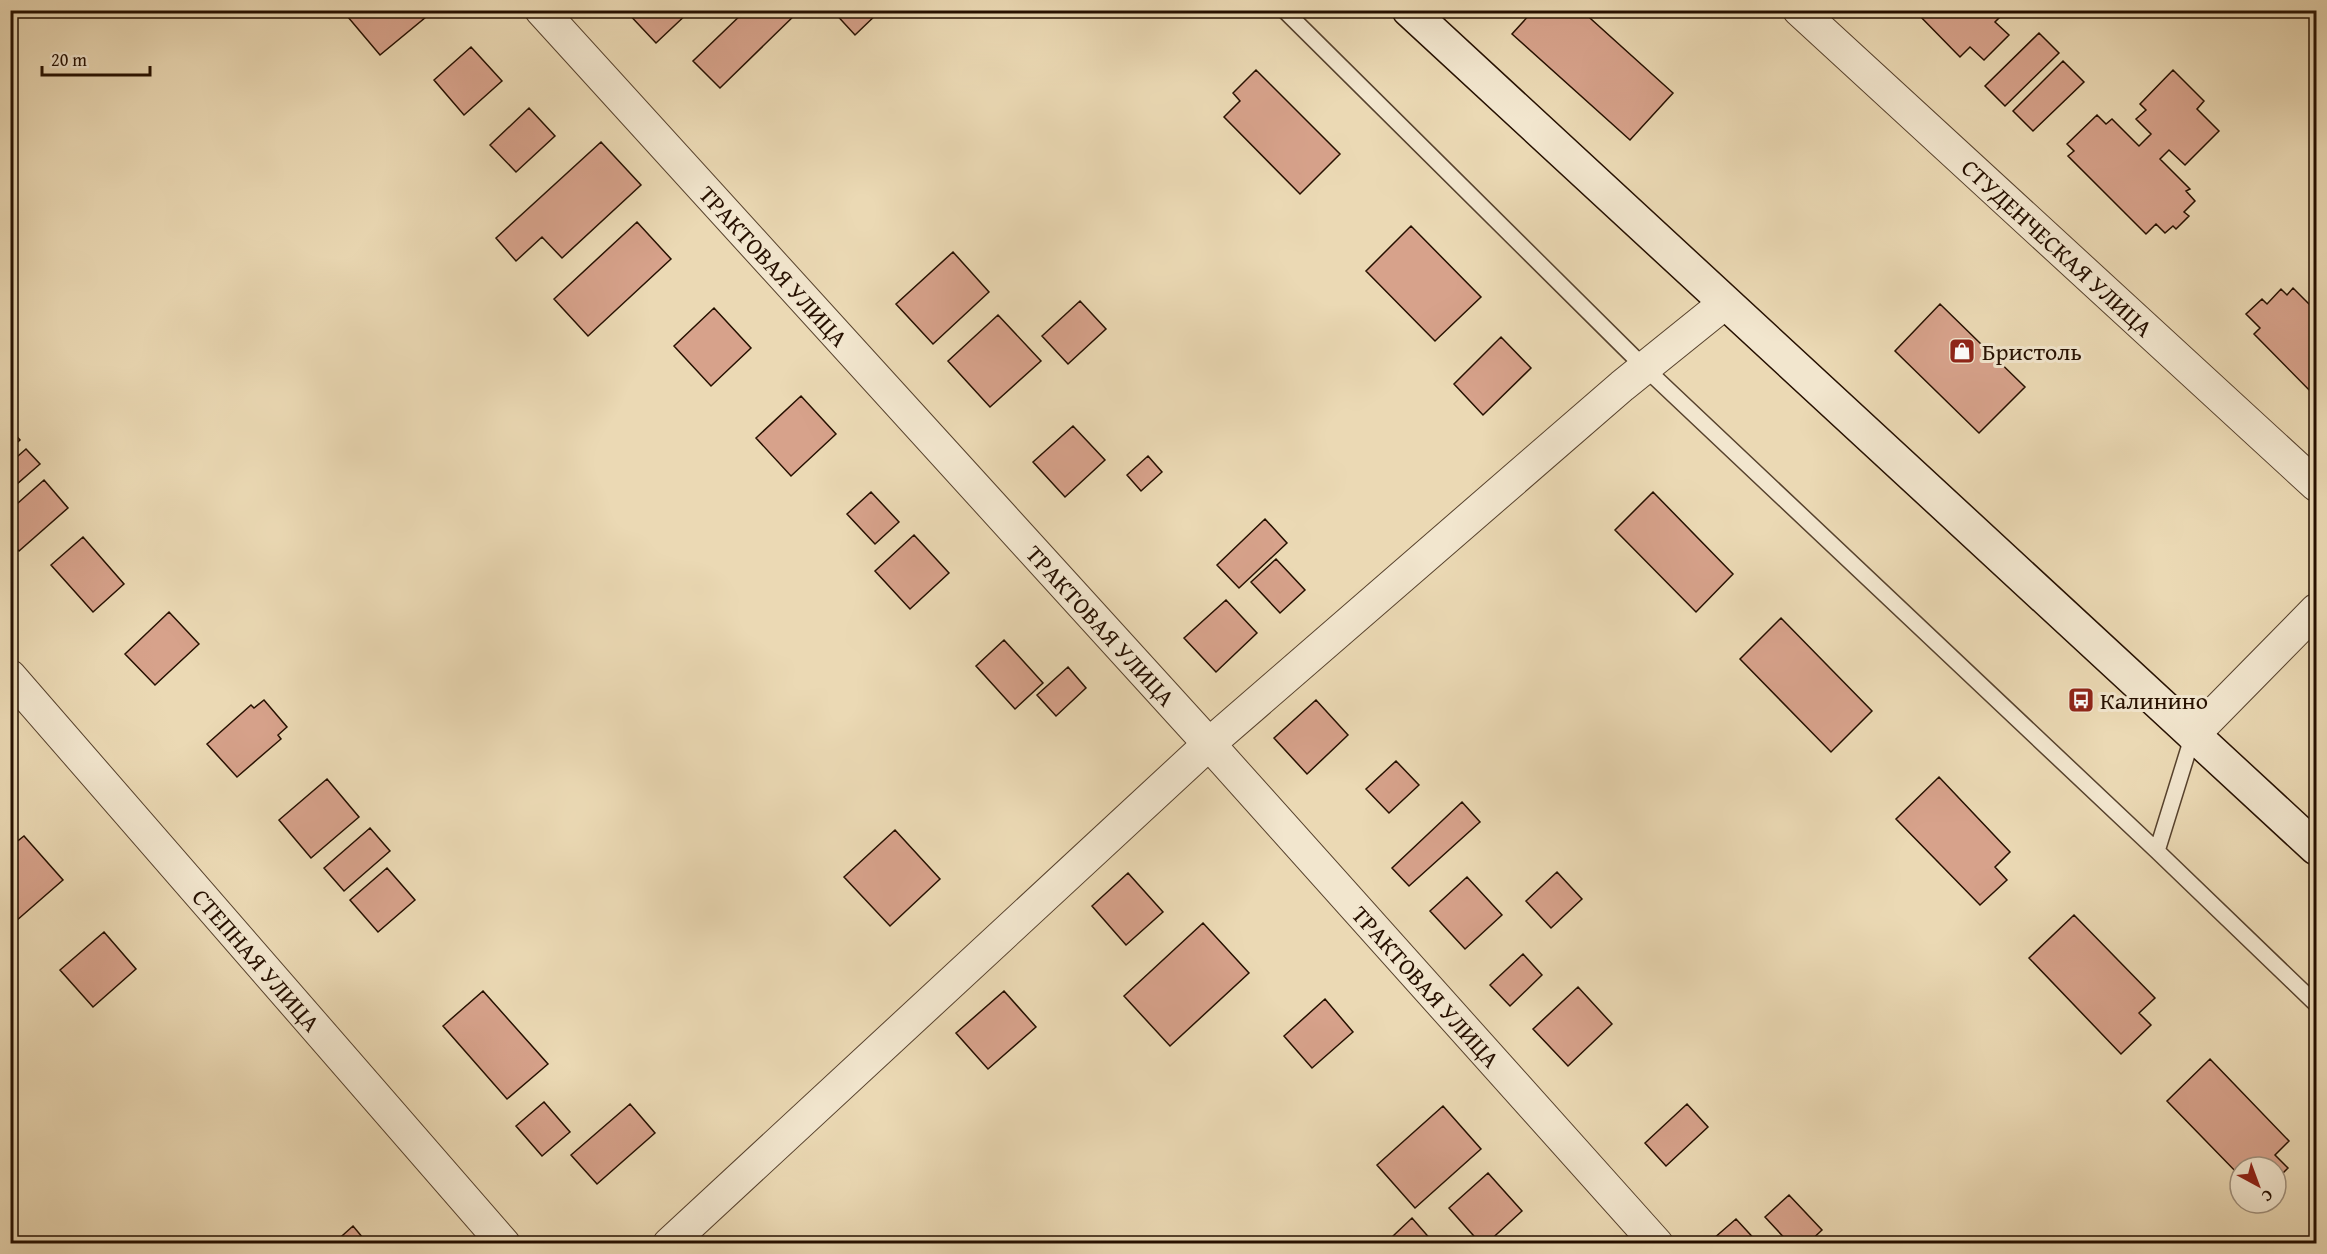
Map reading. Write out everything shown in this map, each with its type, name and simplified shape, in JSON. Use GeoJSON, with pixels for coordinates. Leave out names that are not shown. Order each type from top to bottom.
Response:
{"type":"FeatureCollection","features":[{"type":"Feature","properties":{"kind":"main road"},"geometry":{"type":"LineString","coordinates":[[1409,10],[2316,848]]}},
{"type":"Feature","properties":{"kind":"street","name":"ТРАКТОВАЯ УЛИЦА"},"geometry":{"type":"LineString","coordinates":[[541,10],[1209,744],[1657,1244]]}},
{"type":"Feature","properties":{"kind":"street","name":"СТУДЕНЧЕСКАЯ УЛИЦА"},"geometry":{"type":"LineString","coordinates":[[1799,10],[2316,485]]}},
{"type":"Feature","properties":{"kind":"street"},"geometry":{"type":"LineString","coordinates":[[669,1244],[1209,744],[1645,368],[1725,303]]}},
{"type":"Feature","properties":{"kind":"street"},"geometry":{"type":"LineString","coordinates":[[2193,735],[2316,610]]}},
{"type":"Feature","properties":{"kind":"street","name":"СТЕПНАЯ УЛИЦА"},"geometry":{"type":"LineString","coordinates":[[10,676],[504,1244]]}},
{"type":"Feature","properties":{"kind":"lane"},"geometry":{"type":"LineString","coordinates":[[1284,10],[1645,368],[2316,1004]]}},
{"type":"Feature","properties":{"kind":"lane"},"geometry":{"type":"LineString","coordinates":[[2157,851],[2193,735]]}},
{"type":"Feature","properties":{"kind":"building"},"geometry":{"type":"Polygon","coordinates":[[[342,10],[431,10],[432,12],[380,55],[342,10]]]}},
{"type":"Feature","properties":{"kind":"building"},"geometry":{"type":"Polygon","coordinates":[[[625,10],[691,10],[656,43],[625,10]]]}},
{"type":"Feature","properties":{"kind":"building"},"geometry":{"type":"Polygon","coordinates":[[[746,10],[800,10],[720,88],[693,61],[746,10]]]}},
{"type":"Feature","properties":{"kind":"building"},"geometry":{"type":"Polygon","coordinates":[[[832,10],[881,10],[855,35],[832,10]]]}},
{"type":"Feature","properties":{"kind":"building"},"geometry":{"type":"Polygon","coordinates":[[[1528,10],[1581,10],[1673,93],[1630,140],[1512,34],[1531,13],[1528,10]]]}},
{"type":"Feature","properties":{"kind":"building"},"geometry":{"type":"Polygon","coordinates":[[[1914,10],[1999,10],[2003,14],[1995,22],[2009,35],[1984,60],[1970,47],[1960,57],[1914,10]]]}},
{"type":"Feature","properties":{"kind":"building"},"geometry":{"type":"Polygon","coordinates":[[[2039,33],[2059,53],[2005,106],[1985,86],[2039,33]]]}},
{"type":"Feature","properties":{"kind":"building"},"geometry":{"type":"Polygon","coordinates":[[[471,47],[502,81],[464,115],[434,80],[471,47]]]}},
{"type":"Feature","properties":{"kind":"building"},"geometry":{"type":"Polygon","coordinates":[[[2063,61],[2084,82],[2033,131],[2013,111],[2063,61]]]}},
{"type":"Feature","properties":{"kind":"building"},"geometry":{"type":"Polygon","coordinates":[[[1256,70],[1340,154],[1300,194],[1224,117],[1240,101],[1233,93],[1256,70]]]}},
{"type":"Feature","properties":{"kind":"building"},"geometry":{"type":"Polygon","coordinates":[[[2173,70],[2204,101],[2197,109],[2219,131],[2185,165],[2169,150],[2160,159],[2190,189],[2186,191],[2195,201],[2184,212],[2189,216],[2176,229],[2173,226],[2165,233],[2156,224],[2146,234],[2068,156],[2074,151],[2067,144],[2097,115],[2106,124],[2112,119],[2139,146],[2151,134],[2136,119],[2146,110],[2140,104],[2173,70]]]}},
{"type":"Feature","properties":{"kind":"building"},"geometry":{"type":"Polygon","coordinates":[[[529,108],[555,136],[516,172],[490,145],[529,108]]]}},
{"type":"Feature","properties":{"kind":"building"},"geometry":{"type":"Polygon","coordinates":[[[601,142],[641,185],[562,258],[542,237],[516,261],[496,238],[601,142]]]}},
{"type":"Feature","properties":{"kind":"building"},"geometry":{"type":"Polygon","coordinates":[[[637,222],[671,259],[588,336],[554,299],[637,222]]]}},
{"type":"Feature","properties":{"kind":"building"},"geometry":{"type":"Polygon","coordinates":[[[1411,226],[1481,297],[1435,341],[1366,271],[1411,226]]]}},
{"type":"Feature","properties":{"kind":"building"},"geometry":{"type":"Polygon","coordinates":[[[953,252],[989,292],[933,344],[896,304],[953,252]]]}},
{"type":"Feature","properties":{"kind":"building"},"geometry":{"type":"Polygon","coordinates":[[[2293,288],[2316,311],[2316,397],[2254,334],[2260,328],[2246,314],[2262,299],[2267,304],[2281,289],[2287,295],[2293,288]]]}},
{"type":"Feature","properties":{"kind":"building"},"geometry":{"type":"Polygon","coordinates":[[[1080,301],[1106,329],[1068,364],[1042,336],[1080,301]]]}},
{"type":"Feature","properties":{"kind":"building"},"geometry":{"type":"Polygon","coordinates":[[[1940,304],[2025,387],[1979,433],[1895,351],[1940,304]]]}},
{"type":"Feature","properties":{"kind":"building"},"geometry":{"type":"Polygon","coordinates":[[[714,308],[751,348],[711,386],[674,346],[714,308]]]}},
{"type":"Feature","properties":{"kind":"building"},"geometry":{"type":"Polygon","coordinates":[[[998,315],[1041,361],[990,407],[948,361],[998,315]]]}},
{"type":"Feature","properties":{"kind":"building"},"geometry":{"type":"Polygon","coordinates":[[[1501,337],[1531,368],[1483,415],[1454,384],[1501,337]]]}},
{"type":"Feature","properties":{"kind":"building"},"geometry":{"type":"Polygon","coordinates":[[[801,396],[836,434],[791,476],[756,438],[801,396]]]}},
{"type":"Feature","properties":{"kind":"building"},"geometry":{"type":"Polygon","coordinates":[[[1073,426],[1105,460],[1065,497],[1033,462],[1073,426]]]}},
{"type":"Feature","properties":{"kind":"building"},"geometry":{"type":"Polygon","coordinates":[[[10,429],[20,440],[10,449],[10,429]]]}},
{"type":"Feature","properties":{"kind":"building"},"geometry":{"type":"Polygon","coordinates":[[[26,449],[40,464],[10,490],[10,463],[26,449]]]}},
{"type":"Feature","properties":{"kind":"building"},"geometry":{"type":"Polygon","coordinates":[[[1148,456],[1162,472],[1141,491],[1127,475],[1148,456]]]}},
{"type":"Feature","properties":{"kind":"building"},"geometry":{"type":"Polygon","coordinates":[[[44,480],[68,508],[19,551],[10,542],[10,510],[44,480]]]}},
{"type":"Feature","properties":{"kind":"building"},"geometry":{"type":"Polygon","coordinates":[[[871,492],[899,522],[875,544],[847,514],[871,492]]]}},
{"type":"Feature","properties":{"kind":"building"},"geometry":{"type":"Polygon","coordinates":[[[1653,492],[1733,574],[1696,612],[1615,530],[1653,492]]]}},
{"type":"Feature","properties":{"kind":"building"},"geometry":{"type":"Polygon","coordinates":[[[1265,519],[1287,543],[1239,588],[1217,565],[1265,519]]]}},
{"type":"Feature","properties":{"kind":"building"},"geometry":{"type":"Polygon","coordinates":[[[914,535],[949,573],[910,609],[875,571],[914,535]]]}},
{"type":"Feature","properties":{"kind":"building"},"geometry":{"type":"Polygon","coordinates":[[[83,537],[124,584],[93,612],[51,565],[83,537]]]}},
{"type":"Feature","properties":{"kind":"building"},"geometry":{"type":"Polygon","coordinates":[[[1276,559],[1305,590],[1280,613],[1251,582],[1276,559]]]}},
{"type":"Feature","properties":{"kind":"building"},"geometry":{"type":"Polygon","coordinates":[[[1226,600],[1257,633],[1216,672],[1184,638],[1226,600]]]}},
{"type":"Feature","properties":{"kind":"building"},"geometry":{"type":"Polygon","coordinates":[[[169,612],[199,644],[155,685],[125,654],[169,612]]]}},
{"type":"Feature","properties":{"kind":"building"},"geometry":{"type":"Polygon","coordinates":[[[1781,618],[1872,711],[1831,752],[1740,659],[1781,618]]]}},
{"type":"Feature","properties":{"kind":"building"},"geometry":{"type":"Polygon","coordinates":[[[1004,640],[1043,683],[1015,709],[976,666],[1004,640]]]}},
{"type":"Feature","properties":{"kind":"building"},"geometry":{"type":"Polygon","coordinates":[[[1068,667],[1086,688],[1056,716],[1037,695],[1068,667]]]}},
{"type":"Feature","properties":{"kind":"building"},"geometry":{"type":"Polygon","coordinates":[[[264,700],[287,727],[278,735],[281,739],[237,777],[207,744],[251,705],[254,708],[264,700]]]}},
{"type":"Feature","properties":{"kind":"building"},"geometry":{"type":"Polygon","coordinates":[[[1316,700],[1348,735],[1307,774],[1274,738],[1316,700]]]}},
{"type":"Feature","properties":{"kind":"building"},"geometry":{"type":"Polygon","coordinates":[[[1396,761],[1419,785],[1389,813],[1366,789],[1396,761]]]}},
{"type":"Feature","properties":{"kind":"building"},"geometry":{"type":"Polygon","coordinates":[[[1939,777],[2010,852],[1995,867],[2007,880],[1980,905],[1896,819],[1939,777]]]}},
{"type":"Feature","properties":{"kind":"building"},"geometry":{"type":"Polygon","coordinates":[[[327,779],[359,817],[311,858],[279,820],[327,779]]]}},
{"type":"Feature","properties":{"kind":"building"},"geometry":{"type":"Polygon","coordinates":[[[1462,802],[1480,822],[1409,886],[1392,868],[1462,802]]]}},
{"type":"Feature","properties":{"kind":"building"},"geometry":{"type":"Polygon","coordinates":[[[370,828],[390,851],[344,891],[324,868],[370,828]]]}},
{"type":"Feature","properties":{"kind":"building"},"geometry":{"type":"Polygon","coordinates":[[[895,830],[940,879],[890,926],[844,877],[895,830]]]}},
{"type":"Feature","properties":{"kind":"building"},"geometry":{"type":"Polygon","coordinates":[[[24,836],[63,880],[16,921],[10,914],[10,847],[24,836]]]}},
{"type":"Feature","properties":{"kind":"building"},"geometry":{"type":"Polygon","coordinates":[[[387,868],[415,900],[378,932],[350,900],[387,868]]]}},
{"type":"Feature","properties":{"kind":"building"},"geometry":{"type":"Polygon","coordinates":[[[1557,872],[1582,899],[1551,928],[1526,901],[1557,872]]]}},
{"type":"Feature","properties":{"kind":"building"},"geometry":{"type":"Polygon","coordinates":[[[1128,873],[1163,912],[1126,945],[1092,906],[1128,873]]]}},
{"type":"Feature","properties":{"kind":"building"},"geometry":{"type":"Polygon","coordinates":[[[1467,877],[1502,915],[1465,949],[1430,911],[1467,877]]]}},
{"type":"Feature","properties":{"kind":"building"},"geometry":{"type":"Polygon","coordinates":[[[2074,915],[2155,998],[2139,1013],[2151,1025],[2121,1054],[2029,958],[2074,915]]]}},
{"type":"Feature","properties":{"kind":"building"},"geometry":{"type":"Polygon","coordinates":[[[1203,923],[1249,973],[1170,1046],[1124,996],[1203,923]]]}},
{"type":"Feature","properties":{"kind":"building"},"geometry":{"type":"Polygon","coordinates":[[[104,932],[136,969],[93,1007],[60,970],[104,932]]]}},
{"type":"Feature","properties":{"kind":"building"},"geometry":{"type":"Polygon","coordinates":[[[1523,954],[1542,975],[1510,1006],[1490,985],[1523,954]]]}},
{"type":"Feature","properties":{"kind":"building"},"geometry":{"type":"Polygon","coordinates":[[[1578,987],[1612,1024],[1568,1066],[1533,1029],[1578,987]]]}},
{"type":"Feature","properties":{"kind":"building"},"geometry":{"type":"Polygon","coordinates":[[[483,991],[548,1064],[507,1099],[443,1026],[483,991]]]}},
{"type":"Feature","properties":{"kind":"building"},"geometry":{"type":"Polygon","coordinates":[[[1004,991],[1036,1027],[988,1069],[956,1033],[1004,991]]]}},
{"type":"Feature","properties":{"kind":"building"},"geometry":{"type":"Polygon","coordinates":[[[1325,999],[1353,1032],[1312,1068],[1284,1036],[1325,999]]]}},
{"type":"Feature","properties":{"kind":"building"},"geometry":{"type":"Polygon","coordinates":[[[2210,1059],[2289,1141],[2275,1155],[2228,1155],[2228,1164],[2167,1101],[2210,1059]]]}},
{"type":"Feature","properties":{"kind":"building"},"geometry":{"type":"Polygon","coordinates":[[[544,1102],[570,1132],[542,1156],[516,1126],[544,1102]]]}},
{"type":"Feature","properties":{"kind":"building"},"geometry":{"type":"Polygon","coordinates":[[[630,1104],[655,1133],[597,1184],[571,1155],[630,1104]]]}},
{"type":"Feature","properties":{"kind":"building"},"geometry":{"type":"Polygon","coordinates":[[[1687,1104],[1708,1127],[1666,1166],[1645,1143],[1687,1104]]]}},
{"type":"Feature","properties":{"kind":"building"},"geometry":{"type":"Polygon","coordinates":[[[1443,1106],[1481,1149],[1415,1208],[1377,1165],[1443,1106]]]}},
{"type":"Feature","properties":{"kind":"building"},"geometry":{"type":"Polygon","coordinates":[[[1488,1173],[1522,1211],[1486,1244],[1481,1244],[1449,1208],[1488,1173]]]}},
{"type":"Feature","properties":{"kind":"building"},"geometry":{"type":"Polygon","coordinates":[[[1789,1195],[1822,1230],[1807,1244],[1790,1244],[1765,1217],[1789,1195]]]}},
{"type":"Feature","properties":{"kind":"building"},"geometry":{"type":"Polygon","coordinates":[[[1412,1218],[1433,1242],[1432,1244],[1400,1244],[1393,1236],[1412,1218]]]}},
{"type":"Feature","properties":{"kind":"building"},"geometry":{"type":"Polygon","coordinates":[[[1736,1219],[1759,1244],[1717,1244],[1713,1239],[1736,1219]]]}},
{"type":"Feature","properties":{"kind":"building"},"geometry":{"type":"Polygon","coordinates":[[[353,1226],[368,1244],[333,1244],[353,1226]]]}},
{"type":"Feature","properties":{"kind":"place","name":"Бристоль"},"geometry":{"type":"Point","coordinates":[1962,351]}},
{"type":"Feature","properties":{"kind":"place","name":"Калинино"},"geometry":{"type":"Point","coordinates":[2081,700]}}]}
